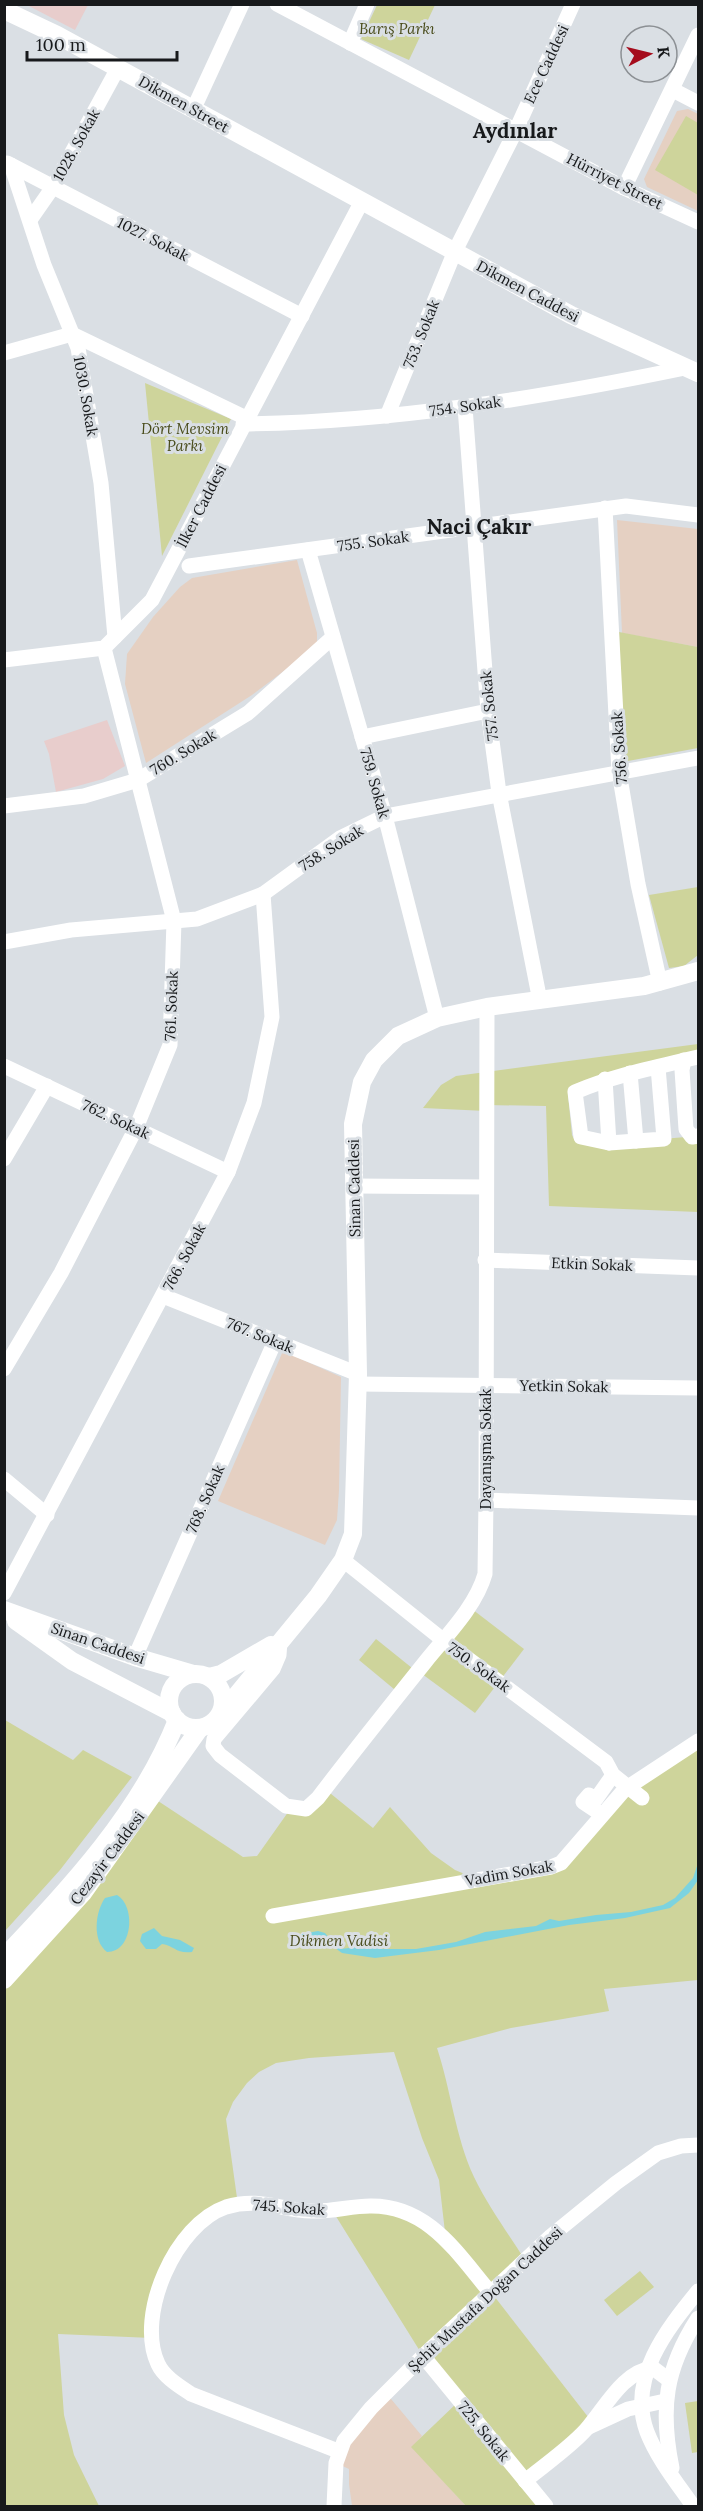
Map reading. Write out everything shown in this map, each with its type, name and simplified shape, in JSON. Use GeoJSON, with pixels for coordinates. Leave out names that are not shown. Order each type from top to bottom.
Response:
{"type":"FeatureCollection","features":[{"type":"Feature","properties":{"kind":"main road","name":"Dikmen Street"},"geometry":{"type":"LineString","coordinates":[[4,10],[57,35],[362,201]]}},
{"type":"Feature","properties":{"kind":"main road","name":"Dikmen Caddesi"},"geometry":{"type":"LineString","coordinates":[[362,201],[571,315],[692,370]]}},
{"type":"Feature","properties":{"kind":"main road","name":"Sinan Caddesi"},"geometry":{"type":"LineString","coordinates":[[221,1714],[318,1596],[343,1560],[354,1534],[358,1379],[353,1124],[362,1082],[374,1060],[388,1043],[419,1024],[436,1018],[487,1008],[660,983],[698,971]]}},
{"type":"Feature","properties":{"kind":"main road","name":"Sinan Caddesi"},"geometry":{"type":"LineString","coordinates":[[4,1611],[135,1657],[201,1675],[221,1674],[280,1640]]}},
{"type":"Feature","properties":{"kind":"main road","name":"Sinan Caddesi"},"geometry":{"type":"LineString","coordinates":[[4,1611],[72,1660],[174,1717]]}},
{"type":"Feature","properties":{"kind":"main road"},"geometry":{"type":"LineString","coordinates":[[201,1675],[221,1689],[224,1697],[221,1714],[209,1726],[200,1728],[184,1725],[174,1717],[170,1696],[172,1688],[184,1676],[201,1675]]}},
{"type":"Feature","properties":{"kind":"main road","name":"Cezayir Caddesi"},"geometry":{"type":"LineString","coordinates":[[4,1980],[83,1893],[144,1799],[166,1748],[174,1717]]}},
{"type":"Feature","properties":{"kind":"main road","name":"Cezayir Caddesi"},"geometry":{"type":"LineString","coordinates":[[4,1957],[74,1883],[200,1728]]}},
{"type":"Feature","properties":{"kind":"street"},"geometry":{"type":"LineString","coordinates":[[193,110],[242,4]]}},
{"type":"Feature","properties":{"kind":"street","name":"Hürriyet Street"},"geometry":{"type":"LineString","coordinates":[[277,4],[624,188],[699,222]]}},
{"type":"Feature","properties":{"kind":"street"},"geometry":{"type":"LineString","coordinates":[[350,43],[367,4]]}},
{"type":"Feature","properties":{"kind":"street","name":"Ece Caddesi"},"geometry":{"type":"LineString","coordinates":[[455,252],[516,130],[573,5]]}},
{"type":"Feature","properties":{"kind":"street"},"geometry":{"type":"LineString","coordinates":[[624,188],[699,35]]}},
{"type":"Feature","properties":{"kind":"street","name":"1028. Sokak"},"geometry":{"type":"LineString","coordinates":[[30,220],[53,187],[118,68]]}},
{"type":"Feature","properties":{"kind":"street"},"geometry":{"type":"LineString","coordinates":[[673,90],[699,103]]}},
{"type":"Feature","properties":{"kind":"street","name":"1027. Sokak"},"geometry":{"type":"LineString","coordinates":[[8,163],[302,316]]}},
{"type":"Feature","properties":{"kind":"street","name":"1030. Sokak"},"geometry":{"type":"LineString","coordinates":[[8,163],[44,265],[78,348],[101,483],[115,636]]}},
{"type":"Feature","properties":{"kind":"street","name":"İlker Caddesi"},"geometry":{"type":"LineString","coordinates":[[104,648],[152,600],[362,201]]}},
{"type":"Feature","properties":{"kind":"street","name":"753. Sokak"},"geometry":{"type":"LineString","coordinates":[[387,416],[455,252]]}},
{"type":"Feature","properties":{"kind":"street"},"geometry":{"type":"LineString","coordinates":[[4,353],[72,334],[245,421]]}},
{"type":"Feature","properties":{"kind":"street","name":"754. Sokak"},"geometry":{"type":"LineString","coordinates":[[245,421],[301,423],[387,416],[465,407],[692,370]]}},
{"type":"Feature","properties":{"kind":"street","name":"757. Sokak"},"geometry":{"type":"LineString","coordinates":[[465,407],[489,711],[499,793],[540,1001]]}},
{"type":"Feature","properties":{"kind":"street","name":"755. Sokak"},"geometry":{"type":"LineString","coordinates":[[189,566],[605,508],[626,506],[699,515]]}},
{"type":"Feature","properties":{"kind":"street","name":"756. Sokak"},"geometry":{"type":"LineString","coordinates":[[605,508],[619,772],[638,884],[660,983]]}},
{"type":"Feature","properties":{"kind":"street","name":"759. Sokak"},"geometry":{"type":"LineString","coordinates":[[308,550],[385,816],[436,1018]]}},
{"type":"Feature","properties":{"kind":"street","name":"760. Sokak"},"geometry":{"type":"LineString","coordinates":[[4,806],[84,796],[138,780],[248,713],[333,638]]}},
{"type":"Feature","properties":{"kind":"street"},"geometry":{"type":"LineString","coordinates":[[4,660],[104,648]]}},
{"type":"Feature","properties":{"kind":"street","name":"761. Sokak"},"geometry":{"type":"LineString","coordinates":[[4,1369],[61,1273],[136,1128],[170,1045],[174,921],[104,648]]}},
{"type":"Feature","properties":{"kind":"street"},"geometry":{"type":"LineString","coordinates":[[362,737],[489,711]]}},
{"type":"Feature","properties":{"kind":"street","name":"758. Sokak"},"geometry":{"type":"LineString","coordinates":[[4,942],[71,930],[197,919],[263,894],[340,838],[385,816],[499,793],[699,758]]}},
{"type":"Feature","properties":{"kind":"street","name":"766. Sokak"},"geometry":{"type":"LineString","coordinates":[[4,1593],[228,1172],[254,1103],[272,1017],[263,894]]}},
{"type":"Feature","properties":{"kind":"street","name":"Dayanışma Sokak"},"geometry":{"type":"LineString","coordinates":[[280,1640],[279,1655],[273,1669],[214,1740],[213,1746],[220,1755],[286,1806],[306,1809],[318,1798],[443,1640],[482,1584],[485,1574],[486,1500],[487,1008]]}},
{"type":"Feature","properties":{"kind":"street"},"geometry":{"type":"LineString","coordinates":[[658,1066],[664,1139],[609,1143],[581,1137],[575,1092],[605,1079],[658,1066],[691,1059]]}},
{"type":"Feature","properties":{"kind":"street"},"geometry":{"type":"LineString","coordinates":[[691,1059],[682,1070],[686,1129],[692,1137],[699,1136]]}},
{"type":"Feature","properties":{"kind":"street","name":"762. Sokak"},"geometry":{"type":"LineString","coordinates":[[4,1066],[228,1172]]}},
{"type":"Feature","properties":{"kind":"street"},"geometry":{"type":"LineString","coordinates":[[630,1073],[636,1141]]}},
{"type":"Feature","properties":{"kind":"street"},"geometry":{"type":"LineString","coordinates":[[605,1079],[609,1143]]}},
{"type":"Feature","properties":{"kind":"street"},"geometry":{"type":"LineString","coordinates":[[4,1159],[47,1086]]}},
{"type":"Feature","properties":{"kind":"street"},"geometry":{"type":"LineString","coordinates":[[355,1186],[486,1186]]}},
{"type":"Feature","properties":{"kind":"street","name":"Etkin Sokak"},"geometry":{"type":"LineString","coordinates":[[485,1260],[699,1268]]}},
{"type":"Feature","properties":{"kind":"street","name":"767. Sokak"},"geometry":{"type":"LineString","coordinates":[[163,1296],[275,1341],[358,1379]]}},
{"type":"Feature","properties":{"kind":"street","name":"768. Sokak"},"geometry":{"type":"LineString","coordinates":[[135,1657],[275,1341]]}},
{"type":"Feature","properties":{"kind":"street","name":"Yetkin Sokak"},"geometry":{"type":"LineString","coordinates":[[358,1379],[699,1388]]}},
{"type":"Feature","properties":{"kind":"street"},"geometry":{"type":"LineString","coordinates":[[4,1479],[47,1515]]}},
{"type":"Feature","properties":{"kind":"street"},"geometry":{"type":"LineString","coordinates":[[486,1500],[699,1508]]}},
{"type":"Feature","properties":{"kind":"street","name":"750. Sokak"},"geometry":{"type":"LineString","coordinates":[[343,1560],[443,1640],[606,1762],[613,1775],[642,1798]]}},
{"type":"Feature","properties":{"kind":"street","name":"Vadim Sokak"},"geometry":{"type":"LineString","coordinates":[[273,1916],[551,1867],[561,1863],[625,1789],[699,1741]]}},
{"type":"Feature","properties":{"kind":"street"},"geometry":{"type":"LineString","coordinates":[[601,1814],[583,1802],[589,1794],[596,1799],[613,1775]]}},
{"type":"Feature","properties":{"kind":"street","name":"Şehit Mustafa Doğan Caddesi"},"geometry":{"type":"LineString","coordinates":[[334,2506],[334,2477],[338,2451],[352,2429],[423,2356],[551,2236],[648,2160],[670,2148],[699,2145]]}},
{"type":"Feature","properties":{"kind":"street","name":"745. Sokak"},"geometry":{"type":"LineString","coordinates":[[338,2451],[191,2394],[174,2382],[159,2365],[152,2346],[151,2323],[168,2266],[188,2233],[204,2218],[227,2207],[251,2203],[273,2204],[311,2211],[369,2206],[389,2207],[406,2211],[425,2220],[443,2237],[490,2292]]}},
{"type":"Feature","properties":{"kind":"street"},"geometry":{"type":"LineString","coordinates":[[693,2506],[647,2431],[642,2406],[644,2378],[666,2332],[699,2290]]}},
{"type":"Feature","properties":{"kind":"street"},"geometry":{"type":"LineString","coordinates":[[675,2480],[668,2445],[665,2401],[669,2380],[680,2350],[699,2318]]}},
{"type":"Feature","properties":{"kind":"street","name":"725. Sokak"},"geometry":{"type":"LineString","coordinates":[[423,2356],[546,2506]]}},
{"type":"Feature","properties":{"kind":"street"},"geometry":{"type":"LineString","coordinates":[[589,2427],[625,2384],[642,2371],[648,2369],[659,2371],[669,2380]]}},
{"type":"Feature","properties":{"kind":"street"},"geometry":{"type":"LineString","coordinates":[[525,2481],[589,2427],[620,2412],[665,2401]]}},
{"type":"Feature","properties":{"kind":"shaded area"},"geometry":{"type":"Polygon","coordinates":[[[27,5],[88,5],[75,30],[27,5]]]}},
{"type":"Feature","properties":{"kind":"shaded area"},"geometry":{"type":"Polygon","coordinates":[[[688,109],[698,114],[698,211],[647,187],[644,179],[677,111],[688,109]]]}},
{"type":"Feature","properties":{"kind":"shaded area"},"geometry":{"type":"Polygon","coordinates":[[[617,520],[698,529],[698,647],[622,633],[617,520]]]}},
{"type":"Feature","properties":{"kind":"shaded area"},"geometry":{"type":"Polygon","coordinates":[[[297,560],[317,633],[317,646],[252,695],[146,763],[125,684],[127,654],[153,617],[180,587],[192,578],[297,560]]]}},
{"type":"Feature","properties":{"kind":"shaded area"},"geometry":{"type":"Polygon","coordinates":[[[107,720],[125,766],[103,779],[56,792],[49,754],[44,741],[107,720]]]}},
{"type":"Feature","properties":{"kind":"shaded area"},"geometry":{"type":"Polygon","coordinates":[[[283,1351],[341,1377],[337,1520],[325,1545],[218,1501],[283,1351]]]}},
{"type":"Feature","properties":{"kind":"shaded area"},"geometry":{"type":"Polygon","coordinates":[[[386,2393],[422,2436],[412,2447],[466,2506],[352,2506],[349,2469],[336,2463],[386,2393]]]}},
{"type":"Feature","properties":{"kind":"green space","name":"Barış Parkı"},"geometry":{"type":"Polygon","coordinates":[[[377,5],[435,5],[409,60],[361,39],[377,5]]]}},
{"type":"Feature","properties":{"kind":"green space"},"geometry":{"type":"Polygon","coordinates":[[[686,116],[698,123],[698,195],[655,170],[686,116]]]}},
{"type":"Feature","properties":{"kind":"green space","name":"Dört Mevsim Parkı"},"geometry":{"type":"Polygon","coordinates":[[[145,383],[231,419],[162,556],[145,383]]]}},
{"type":"Feature","properties":{"kind":"green space"},"geometry":{"type":"Polygon","coordinates":[[[619,632],[698,647],[698,748],[628,761],[623,754],[619,632]]]}},
{"type":"Feature","properties":{"kind":"green space"},"geometry":{"type":"Polygon","coordinates":[[[698,887],[698,955],[684,966],[669,968],[649,895],[698,887]]]}},
{"type":"Feature","properties":{"kind":"green space"},"geometry":{"type":"Polygon","coordinates":[[[698,1044],[698,1057],[568,1095],[572,1135],[575,1141],[590,1145],[698,1136],[698,1212],[549,1206],[546,1106],[487,1105],[486,1111],[423,1108],[441,1085],[456,1076],[698,1044]]]}},
{"type":"Feature","properties":{"kind":"green space"},"geometry":{"type":"Polygon","coordinates":[[[468,1606],[524,1649],[475,1713],[418,1671],[468,1606]]]}},
{"type":"Feature","properties":{"kind":"green space"},"geometry":{"type":"Polygon","coordinates":[[[376,1639],[417,1672],[400,1694],[359,1660],[376,1639]]]}},
{"type":"Feature","properties":{"kind":"green space"},"geometry":{"type":"Polygon","coordinates":[[[5,1720],[73,1760],[83,1750],[132,1777],[60,1870],[5,1931],[5,1720]]]}},
{"type":"Feature","properties":{"kind":"green space","name":"Dikmen Vadisi"},"geometry":{"type":"Polygon","coordinates":[[[698,1741],[698,1980],[604,1989],[609,2011],[511,2028],[437,2048],[462,2145],[474,2177],[525,2260],[491,2292],[592,2422],[526,2481],[546,2506],[466,2506],[411,2447],[459,2401],[423,2356],[332,2210],[369,2206],[445,2232],[439,2180],[422,2138],[394,2052],[309,2058],[276,2063],[259,2072],[247,2083],[233,2102],[226,2119],[238,2205],[204,2218],[168,2266],[152,2338],[58,2334],[64,2415],[74,2455],[99,2506],[5,2506],[5,1980],[152,1797],[243,1857],[257,1856],[291,1808],[297,1809],[325,1789],[373,1828],[390,1807],[431,1853],[455,1870],[477,1879],[551,1867],[601,1814],[698,1741]]]}},
{"type":"Feature","properties":{"kind":"green space"},"geometry":{"type":"Polygon","coordinates":[[[640,2271],[654,2287],[617,2316],[604,2300],[640,2271]]]}},
{"type":"Feature","properties":{"kind":"green space"},"geometry":{"type":"Polygon","coordinates":[[[698,2401],[698,2452],[692,2453],[685,2403],[698,2401]]]}},
{"type":"Feature","properties":{"kind":"water"},"geometry":{"type":"Polygon","coordinates":[[[698,1863],[698,1880],[689,1893],[670,1908],[625,1918],[569,1925],[439,1950],[375,1958],[342,1953],[324,1940],[309,1941],[301,1934],[318,1931],[325,1933],[341,1949],[372,1945],[382,1949],[416,1949],[456,1942],[485,1932],[536,1926],[550,1919],[559,1921],[631,1912],[663,1905],[675,1898],[693,1878],[698,1863]]]}},
{"type":"Feature","properties":{"kind":"water"},"geometry":{"type":"Polygon","coordinates":[[[117,1895],[127,1909],[129,1928],[122,1945],[116,1950],[107,1952],[99,1941],[97,1918],[105,1898],[117,1895]]]}},
{"type":"Feature","properties":{"kind":"water"},"geometry":{"type":"Polygon","coordinates":[[[154,1928],[162,1936],[180,1940],[194,1948],[192,1952],[182,1952],[162,1944],[156,1949],[146,1949],[140,1941],[142,1934],[154,1928]]]}},
{"type":"Feature","properties":{"kind":"district","name":"Aydınlar"},"geometry":{"type":"Point","coordinates":[515,130]}},
{"type":"Feature","properties":{"kind":"district","name":"Naci Çakır"},"geometry":{"type":"Point","coordinates":[479,526]}}]}
